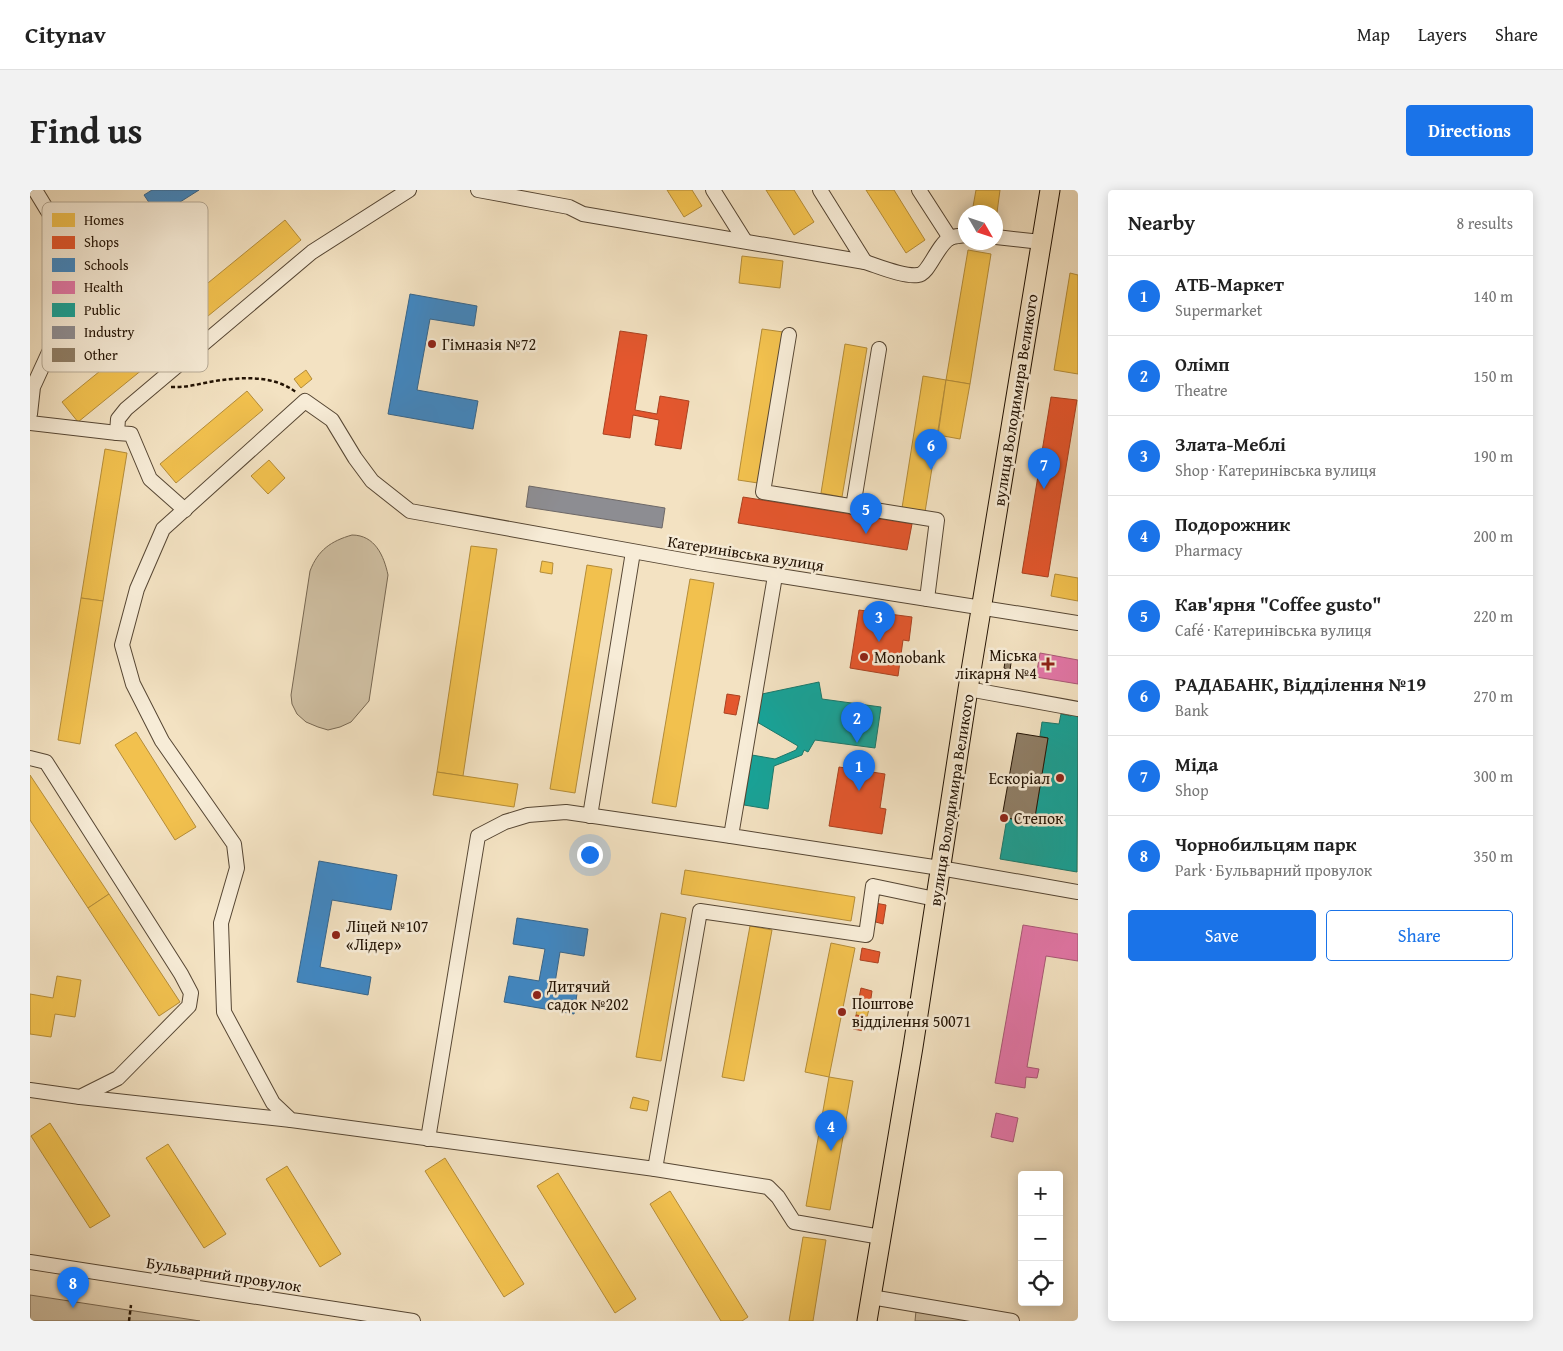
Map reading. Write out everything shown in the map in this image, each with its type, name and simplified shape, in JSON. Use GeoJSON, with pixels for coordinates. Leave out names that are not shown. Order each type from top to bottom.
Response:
{"type":"FeatureCollection","features":[{"type":"Feature","properties":{"kind":"main road","name":"вулиця Володимира Великого"},"geometry":{"type":"LineString","coordinates":[[867,1321],[913,1047],[968,689],[1050,190]]}},
{"type":"Feature","properties":{"kind":"street"},"geometry":{"type":"LineString","coordinates":[[35,190],[42,202]]}},
{"type":"Feature","properties":{"kind":"street"},"geometry":{"type":"LineString","coordinates":[[208,340],[312,252],[408,190]]}},
{"type":"Feature","properties":{"kind":"street"},"geometry":{"type":"LineString","coordinates":[[478,190],[569,207],[583,214],[864,262],[906,274],[920,275],[926,271],[934,254],[950,238],[958,236]]}},
{"type":"Feature","properties":{"kind":"street"},"geometry":{"type":"LineString","coordinates":[[543,190],[551,203]]}},
{"type":"Feature","properties":{"kind":"street"},"geometry":{"type":"LineString","coordinates":[[713,190],[745,241]]}},
{"type":"Feature","properties":{"kind":"street"},"geometry":{"type":"LineString","coordinates":[[820,190],[864,262]]}},
{"type":"Feature","properties":{"kind":"street"},"geometry":{"type":"LineString","coordinates":[[919,190],[950,238]]}},
{"type":"Feature","properties":{"kind":"street"},"geometry":{"type":"LineString","coordinates":[[1003,238],[1041,242]]}},
{"type":"Feature","properties":{"kind":"street"},"geometry":{"type":"LineString","coordinates":[[789,335],[763,492],[937,520],[926,599]]}},
{"type":"Feature","properties":{"kind":"street"},"geometry":{"type":"LineString","coordinates":[[853,507],[879,349]]}},
{"type":"Feature","properties":{"kind":"street"},"geometry":{"type":"LineString","coordinates":[[30,414],[32,387],[42,366]]}},
{"type":"Feature","properties":{"kind":"street"},"geometry":{"type":"LineString","coordinates":[[116,433],[118,419],[126,409],[170,372]]}},
{"type":"Feature","properties":{"kind":"street"},"geometry":{"type":"LineString","coordinates":[[291,1120],[273,1103],[224,1012],[220,923],[237,868],[234,844],[162,741],[133,684],[122,645],[136,589],[163,529],[305,401]]}},
{"type":"Feature","properties":{"kind":"street","name":"Катеринівська вулиця"},"geometry":{"type":"LineString","coordinates":[[305,401],[332,420],[372,482],[410,511],[775,576],[1078,623]]}},
{"type":"Feature","properties":{"kind":"street"},"geometry":{"type":"LineString","coordinates":[[30,423],[132,434],[150,479],[185,510]]}},
{"type":"Feature","properties":{"kind":"street"},"geometry":{"type":"LineString","coordinates":[[590,816],[633,552]]}},
{"type":"Feature","properties":{"kind":"street"},"geometry":{"type":"LineString","coordinates":[[731,836],[775,576]]}},
{"type":"Feature","properties":{"kind":"street"},"geometry":{"type":"LineString","coordinates":[[968,689],[1078,708]]}},
{"type":"Feature","properties":{"kind":"street"},"geometry":{"type":"LineString","coordinates":[[30,758],[46,762],[181,974],[191,994],[189,1006],[118,1078],[80,1097]]}},
{"type":"Feature","properties":{"kind":"street"},"geometry":{"type":"LineString","coordinates":[[428,1138],[478,836],[505,822],[528,815],[566,812],[940,868],[1078,892]]}},
{"type":"Feature","properties":{"kind":"street"},"geometry":{"type":"LineString","coordinates":[[655,1169],[700,911],[866,935],[873,886],[936,899]]}},
{"type":"Feature","properties":{"kind":"street"},"geometry":{"type":"LineString","coordinates":[[30,1090],[428,1138],[655,1169],[768,1187],[778,1197],[794,1222],[881,1237]]}},
{"type":"Feature","properties":{"kind":"street","name":"Бульварний провулок"},"geometry":{"type":"LineString","coordinates":[[30,1262],[413,1321]]}},
{"type":"Feature","properties":{"kind":"street"},"geometry":{"type":"LineString","coordinates":[[871,1297],[1012,1321]]}},
{"type":"Feature","properties":{"kind":"path"},"geometry":{"type":"LineString","coordinates":[[158,382],[162,386],[177,388],[197,386],[221,380],[265,379],[294,391],[305,401]]}},
{"type":"Feature","properties":{"kind":"path"},"geometry":{"type":"LineString","coordinates":[[129,1321],[132,1305]]}},
{"type":"Feature","properties":{"kind":"shaded area"},"geometry":{"type":"Polygon","coordinates":[[[352,535],[367,539],[377,548],[384,561],[388,575],[369,701],[351,722],[328,730],[306,722],[297,714],[292,704],[291,695],[310,571],[317,557],[326,547],[352,535]]]}},
{"type":"Feature","properties":{"kind":"shaded area"},"geometry":{"type":"Polygon","coordinates":[[[30,1295],[200,1321],[30,1321],[30,1295]]]}},
{"type":"Feature","properties":{"kind":"shaded area"},"geometry":{"type":"Polygon","coordinates":[[[916,1311],[977,1321],[915,1321],[916,1311]]]}},
{"type":"Feature","properties":{"kind":"building: Homes"},"geometry":{"type":"Polygon","coordinates":[[[667,190],[692,190],[702,206],[684,217],[667,190]]]}},
{"type":"Feature","properties":{"kind":"building: Homes"},"geometry":{"type":"Polygon","coordinates":[[[766,190],[794,190],[814,222],[794,235],[766,190]]]}},
{"type":"Feature","properties":{"kind":"building: Homes"},"geometry":{"type":"Polygon","coordinates":[[[866,190],[894,190],[925,240],[906,253],[866,190]]]}},
{"type":"Feature","properties":{"kind":"building: Homes"},"geometry":{"type":"Polygon","coordinates":[[[976,190],[1000,190],[998,205],[973,205],[976,190]]]}},
{"type":"Feature","properties":{"kind":"building: Homes"},"geometry":{"type":"Polygon","coordinates":[[[285,220],[301,240],[208,316],[208,283],[285,220]]]}},
{"type":"Feature","properties":{"kind":"building: Homes"},"geometry":{"type":"Polygon","coordinates":[[[968,250],[991,254],[970,384],[946,380],[968,250]]]}},
{"type":"Feature","properties":{"kind":"building: Homes"},"geometry":{"type":"Polygon","coordinates":[[[742,256],[783,261],[780,288],[739,283],[742,256]]]}},
{"type":"Feature","properties":{"kind":"building: Homes"},"geometry":{"type":"Polygon","coordinates":[[[1070,273],[1078,275],[1078,374],[1054,370],[1070,273]]]}},
{"type":"Feature","properties":{"kind":"building: Homes"},"geometry":{"type":"Polygon","coordinates":[[[762,329],[783,332],[758,483],[738,480],[762,329]]]}},
{"type":"Feature","properties":{"kind":"building: Homes"},"geometry":{"type":"Polygon","coordinates":[[[845,344],[867,348],[842,497],[821,493],[845,344]]]}},
{"type":"Feature","properties":{"kind":"building: Homes"},"geometry":{"type":"Polygon","coordinates":[[[306,370],[312,379],[301,388],[294,379],[306,370]]]}},
{"type":"Feature","properties":{"kind":"building: Homes"},"geometry":{"type":"Polygon","coordinates":[[[99,372],[139,372],[78,422],[62,402],[99,372]]]}},
{"type":"Feature","properties":{"kind":"building: Homes"},"geometry":{"type":"Polygon","coordinates":[[[923,376],[946,380],[925,512],[902,508],[923,376]]]}},
{"type":"Feature","properties":{"kind":"building: Homes"},"geometry":{"type":"Polygon","coordinates":[[[946,380],[970,384],[960,439],[938,435],[946,380]]]}},
{"type":"Feature","properties":{"kind":"building: Homes"},"geometry":{"type":"Polygon","coordinates":[[[247,391],[263,410],[176,483],[160,464],[247,391]]]}},
{"type":"Feature","properties":{"kind":"building: Homes"},"geometry":{"type":"Polygon","coordinates":[[[105,449],[127,453],[103,601],[81,598],[105,449]]]}},
{"type":"Feature","properties":{"kind":"building: Homes"},"geometry":{"type":"Polygon","coordinates":[[[269,460],[285,478],[268,494],[251,476],[269,460]]]}},
{"type":"Feature","properties":{"kind":"building: Homes"},"geometry":{"type":"Polygon","coordinates":[[[471,546],[497,549],[463,776],[437,772],[471,546]]]}},
{"type":"Feature","properties":{"kind":"building: Homes"},"geometry":{"type":"Polygon","coordinates":[[[542,561],[553,563],[552,574],[540,572],[542,561]]]}},
{"type":"Feature","properties":{"kind":"building: Homes"},"geometry":{"type":"Polygon","coordinates":[[[587,565],[612,569],[575,793],[550,789],[587,565]]]}},
{"type":"Feature","properties":{"kind":"building: Homes"},"geometry":{"type":"Polygon","coordinates":[[[1055,574],[1078,578],[1078,601],[1051,596],[1055,574]]]}},
{"type":"Feature","properties":{"kind":"building: Homes"},"geometry":{"type":"Polygon","coordinates":[[[690,579],[714,583],[676,807],[652,803],[690,579]]]}},
{"type":"Feature","properties":{"kind":"building: Homes"},"geometry":{"type":"Polygon","coordinates":[[[81,598],[103,601],[80,744],[58,740],[81,598]]]}},
{"type":"Feature","properties":{"kind":"building: Homes"},"geometry":{"type":"Polygon","coordinates":[[[136,732],[196,827],[175,840],[115,745],[136,732]]]}},
{"type":"Feature","properties":{"kind":"building: Homes"},"geometry":{"type":"Polygon","coordinates":[[[437,772],[518,784],[514,807],[433,795],[437,772]]]}},
{"type":"Feature","properties":{"kind":"building: Homes"},"geometry":{"type":"Polygon","coordinates":[[[30,775],[109,894],[88,908],[30,820],[30,775]]]}},
{"type":"Feature","properties":{"kind":"building: Homes"},"geometry":{"type":"Polygon","coordinates":[[[685,870],[855,897],[851,921],[681,894],[685,870]]]}},
{"type":"Feature","properties":{"kind":"building: Homes"},"geometry":{"type":"Polygon","coordinates":[[[109,894],[180,1002],[159,1016],[88,908],[109,894]]]}},
{"type":"Feature","properties":{"kind":"building: Homes"},"geometry":{"type":"Polygon","coordinates":[[[661,913],[686,918],[661,1061],[636,1057],[661,913]]]}},
{"type":"Feature","properties":{"kind":"building: Homes"},"geometry":{"type":"Polygon","coordinates":[[[750,926],[772,930],[744,1081],[722,1077],[750,926]]]}},
{"type":"Feature","properties":{"kind":"building: Homes"},"geometry":{"type":"Polygon","coordinates":[[[831,943],[855,948],[829,1077],[805,1072],[831,943]]]}},
{"type":"Feature","properties":{"kind":"building: Homes"},"geometry":{"type":"Polygon","coordinates":[[[57,976],[81,980],[75,1017],[55,1014],[51,1037],[30,1034],[30,994],[53,998],[57,976]]]}},
{"type":"Feature","properties":{"kind":"building: Homes"},"geometry":{"type":"Polygon","coordinates":[[[858,1003],[870,1005],[867,1017],[856,1015],[858,1003]]]}},
{"type":"Feature","properties":{"kind":"building: Homes"},"geometry":{"type":"Polygon","coordinates":[[[829,1077],[853,1081],[830,1210],[806,1206],[829,1077]]]}},
{"type":"Feature","properties":{"kind":"building: Homes"},"geometry":{"type":"Polygon","coordinates":[[[633,1097],[649,1101],[647,1111],[630,1108],[633,1097]]]}},
{"type":"Feature","properties":{"kind":"building: Homes"},"geometry":{"type":"Polygon","coordinates":[[[50,1123],[110,1216],[90,1228],[31,1136],[50,1123]]]}},
{"type":"Feature","properties":{"kind":"building: Homes"},"geometry":{"type":"Polygon","coordinates":[[[168,1144],[226,1234],[204,1248],[146,1158],[168,1144]]]}},
{"type":"Feature","properties":{"kind":"building: Homes"},"geometry":{"type":"Polygon","coordinates":[[[445,1158],[524,1284],[504,1297],[425,1171],[445,1158]]]}},
{"type":"Feature","properties":{"kind":"building: Homes"},"geometry":{"type":"Polygon","coordinates":[[[287,1166],[341,1254],[320,1267],[266,1179],[287,1166]]]}},
{"type":"Feature","properties":{"kind":"building: Homes"},"geometry":{"type":"Polygon","coordinates":[[[558,1173],[636,1299],[615,1313],[537,1186],[558,1173]]]}},
{"type":"Feature","properties":{"kind":"building: Homes"},"geometry":{"type":"Polygon","coordinates":[[[670,1191],[748,1317],[742,1321],[721,1321],[650,1204],[670,1191]]]}},
{"type":"Feature","properties":{"kind":"building: Homes"},"geometry":{"type":"Polygon","coordinates":[[[803,1237],[826,1240],[813,1321],[789,1321],[803,1237]]]}},
{"type":"Feature","properties":{"kind":"building: Shops"},"geometry":{"type":"Polygon","coordinates":[[[620,331],[647,335],[635,410],[657,414],[660,396],[689,401],[681,449],[655,445],[659,420],[633,415],[630,438],[603,434],[620,331]]]}},
{"type":"Feature","properties":{"kind":"building: Shops"},"geometry":{"type":"Polygon","coordinates":[[[1051,397],[1077,400],[1048,577],[1022,573],[1051,397]]]}},
{"type":"Feature","properties":{"kind":"building: Shops"},"geometry":{"type":"Polygon","coordinates":[[[743,497],[912,524],[907,550],[738,523],[743,497]]]}},
{"type":"Feature","properties":{"kind":"building: Shops"},"geometry":{"type":"Polygon","coordinates":[[[859,610],[912,617],[909,641],[903,640],[898,676],[850,668],[859,610]]]}},
{"type":"Feature","properties":{"kind":"building: Shops"},"geometry":{"type":"Polygon","coordinates":[[[727,694],[740,696],[736,715],[724,713],[727,694]]]}},
{"type":"Feature","properties":{"kind":"building: Shops"},"geometry":{"type":"Polygon","coordinates":[[[839,767],[885,774],[880,808],[886,809],[882,834],[829,826],[839,767]]]}},
{"type":"Feature","properties":{"kind":"building: Shops"},"geometry":{"type":"Polygon","coordinates":[[[875,903],[886,905],[883,924],[872,921],[875,903]]]}},
{"type":"Feature","properties":{"kind":"building: Shops"},"geometry":{"type":"Polygon","coordinates":[[[862,948],[880,952],[878,963],[860,960],[862,948]]]}},
{"type":"Feature","properties":{"kind":"building: Shops"},"geometry":{"type":"Polygon","coordinates":[[[861,988],[872,991],[870,1005],[858,1003],[861,988]]]}},
{"type":"Feature","properties":{"kind":"building: Shops"},"geometry":{"type":"Polygon","coordinates":[[[856,1015],[867,1017],[864,1031],[853,1029],[856,1015]]]}},
{"type":"Feature","properties":{"kind":"building: Schools"},"geometry":{"type":"Polygon","coordinates":[[[152,190],[199,190],[180,202],[149,202],[144,195],[152,190]]]}},
{"type":"Feature","properties":{"kind":"building: Schools"},"geometry":{"type":"Polygon","coordinates":[[[410,294],[477,306],[474,326],[430,319],[417,390],[478,401],[473,429],[388,414],[410,294]]]}},
{"type":"Feature","properties":{"kind":"building: Schools"},"geometry":{"type":"Polygon","coordinates":[[[319,861],[397,875],[391,910],[332,900],[320,967],[371,977],[368,995],[297,982],[319,861]]]}},
{"type":"Feature","properties":{"kind":"building: Schools"},"geometry":{"type":"Polygon","coordinates":[[[517,918],[588,929],[584,956],[560,952],[555,983],[578,987],[574,1014],[504,1002],[509,976],[539,981],[545,949],[513,944],[517,918]]]}},
{"type":"Feature","properties":{"kind":"building: Health"},"geometry":{"type":"Polygon","coordinates":[[[1040,653],[1078,660],[1078,684],[1036,677],[1040,653]]]}},
{"type":"Feature","properties":{"kind":"building: Health"},"geometry":{"type":"Polygon","coordinates":[[[1023,925],[1078,934],[1078,961],[1046,956],[1027,1067],[1039,1069],[1037,1078],[1026,1077],[1025,1088],[995,1083],[1023,925]]]}},
{"type":"Feature","properties":{"kind":"building: Health"},"geometry":{"type":"Polygon","coordinates":[[[996,1113],[1018,1118],[1013,1142],[991,1137],[996,1113]]]}},
{"type":"Feature","properties":{"kind":"building: Public"},"geometry":{"type":"Polygon","coordinates":[[[819,682],[822,699],[881,707],[875,748],[815,740],[808,752],[804,750],[802,755],[774,766],[768,809],[744,805],[752,755],[775,759],[796,750],[798,746],[757,722],[762,694],[819,682]]]}},
{"type":"Feature","properties":{"kind":"building: Public","name":"Ескоріал"},"geometry":{"type":"Polygon","coordinates":[[[1072,710],[1078,712],[1077,872],[1000,859],[1007,818],[1034,823],[1048,738],[1040,736],[1042,722],[1059,724],[1061,714],[1071,716],[1072,710]]]}},
{"type":"Feature","properties":{"kind":"building: Industry"},"geometry":{"type":"Polygon","coordinates":[[[529,486],[665,508],[662,528],[526,507],[529,486]]]}},
{"type":"Feature","properties":{"kind":"building: Other"},"geometry":{"type":"Polygon","coordinates":[[[1005,662],[1011,663],[1010,670],[1004,668],[1005,662]]]}},
{"type":"Feature","properties":{"kind":"building: Other"},"geometry":{"type":"Polygon","coordinates":[[[1017,733],[1048,738],[1034,823],[1002,817],[1017,733]]]}},
{"type":"Feature","properties":{"kind":"place","name":"Гімназія №72"},"geometry":{"type":"Point","coordinates":[432,344]}},
{"type":"Feature","properties":{"kind":"place","name":"РАДАБАНК, Відділення №19"},"geometry":{"type":"Point","coordinates":[931,470]}},
{"type":"Feature","properties":{"kind":"place","name":"Міда"},"geometry":{"type":"Point","coordinates":[1044,489]}},
{"type":"Feature","properties":{"kind":"place","name":"Кав'ярня \"Coffee gusto\""},"geometry":{"type":"Point","coordinates":[866,534]}},
{"type":"Feature","properties":{"kind":"place","name":"Злата-Меблі"},"geometry":{"type":"Point","coordinates":[879,642]}},
{"type":"Feature","properties":{"kind":"place","name":"Monobank"},"geometry":{"type":"Point","coordinates":[864,657]}},
{"type":"Feature","properties":{"kind":"place","name":"Міська лікарня №4"},"geometry":{"type":"Point","coordinates":[1048,664]}},
{"type":"Feature","properties":{"kind":"place","name":"Олімп"},"geometry":{"type":"Point","coordinates":[857,743]}},
{"type":"Feature","properties":{"kind":"place","name":"Ескоріал"},"geometry":{"type":"Point","coordinates":[1060,778]}},
{"type":"Feature","properties":{"kind":"place","name":"АТБ-Маркет"},"geometry":{"type":"Point","coordinates":[859,791]}},
{"type":"Feature","properties":{"kind":"place","name":"Степок"},"geometry":{"type":"Point","coordinates":[1004,818]}},
{"type":"Feature","properties":{"kind":"place","name":"Ліцей №107 «Лідер»"},"geometry":{"type":"Point","coordinates":[336,935]}},
{"type":"Feature","properties":{"kind":"place","name":"Дитячий садок №202"},"geometry":{"type":"Point","coordinates":[537,995]}},
{"type":"Feature","properties":{"kind":"place","name":"Поштове відділення 50071"},"geometry":{"type":"Point","coordinates":[842,1012]}},
{"type":"Feature","properties":{"kind":"place","name":"Подорожник"},"geometry":{"type":"Point","coordinates":[831,1151]}},
{"type":"Feature","properties":{"kind":"place","name":"Чорнобильцям парк"},"geometry":{"type":"Point","coordinates":[73,1308]}}]}
